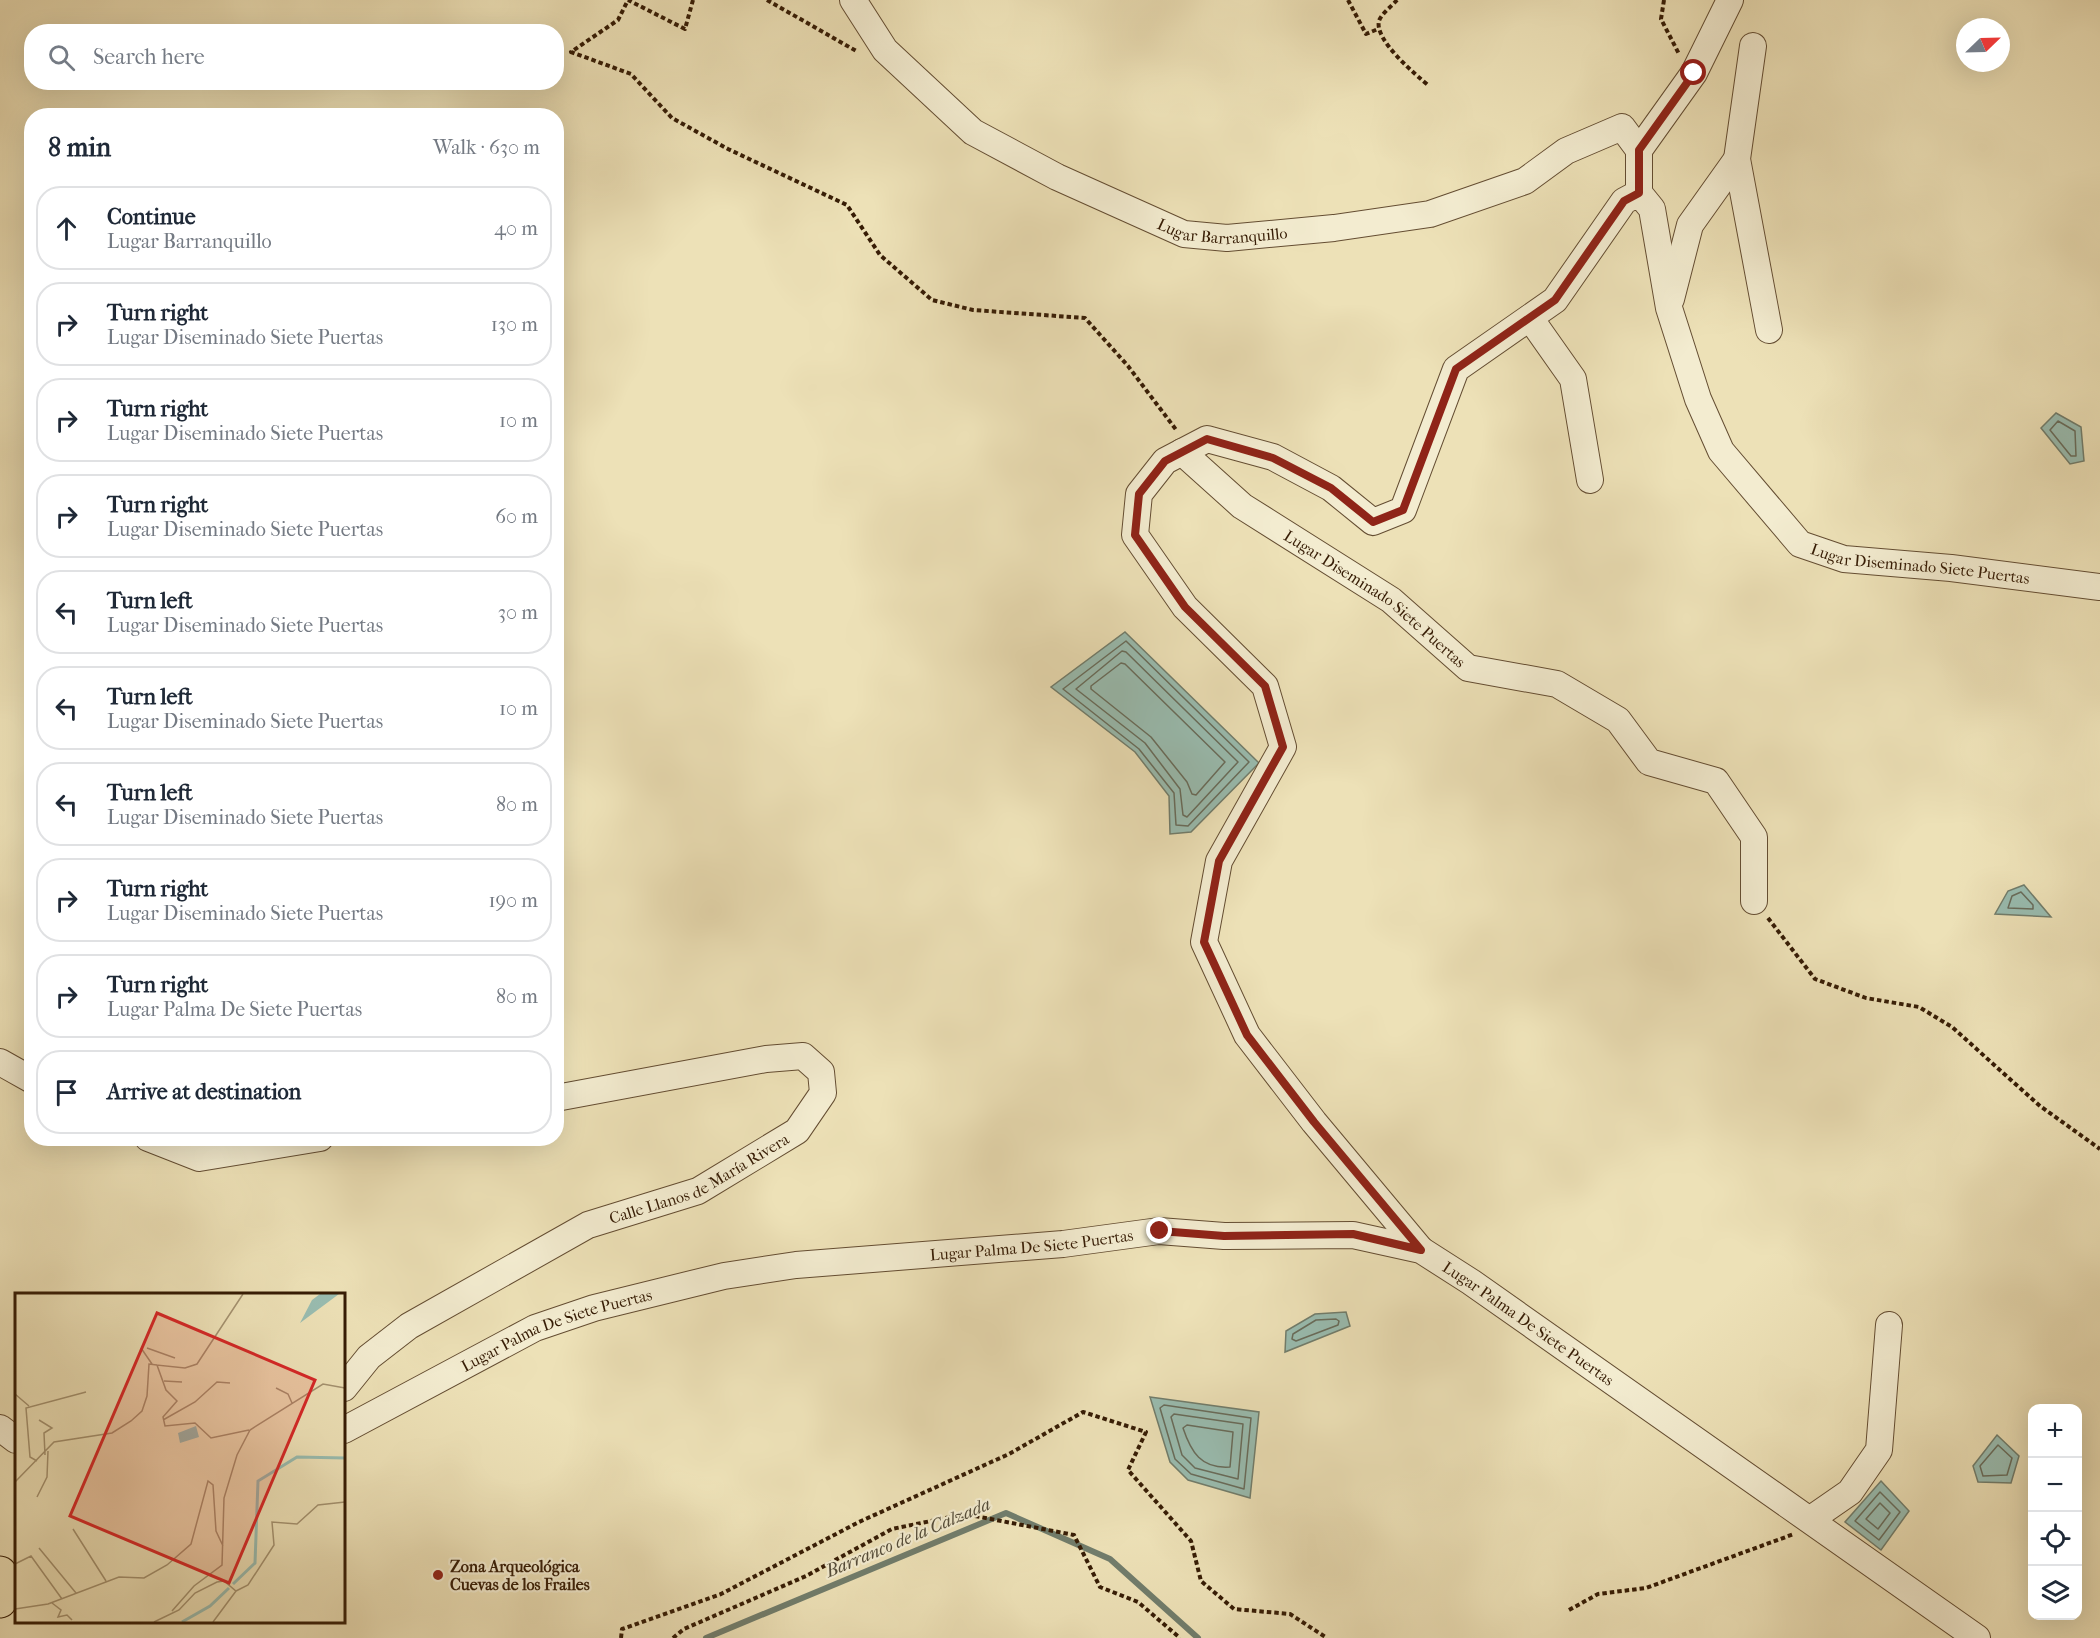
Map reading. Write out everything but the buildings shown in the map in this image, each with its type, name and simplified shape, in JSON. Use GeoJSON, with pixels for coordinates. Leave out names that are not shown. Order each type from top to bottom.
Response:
{"type":"FeatureCollection","features":[{"type":"Feature","properties":{"kind":"street","name":"Lugar Barranquillo"},"geometry":{"type":"LineString","coordinates":[[853,0],[885,50],[973,132],[1057,177],[1184,234],[1227,238],[1334,228],[1430,214],[1525,181],[1566,151],[1622,127],[1639,150]]}},
{"type":"Feature","properties":{"kind":"street"},"geometry":{"type":"LineString","coordinates":[[1421,1250],[1314,1122],[1247,1035],[1204,942],[1219,861],[1283,747],[1265,686],[1185,607],[1135,535],[1139,494],[1165,461],[1207,439],[1273,458],[1331,488],[1373,522],[1403,510],[1456,369],[1555,300],[1624,201],[1639,193],[1639,150],[1694,73],[1730,0]]}},
{"type":"Feature","properties":{"kind":"street"},"geometry":{"type":"LineString","coordinates":[[1753,46],[1737,159],[1769,330]]}},
{"type":"Feature","properties":{"kind":"street"},"geometry":{"type":"LineString","coordinates":[[1669,308],[1690,225],[1737,159]]}},
{"type":"Feature","properties":{"kind":"street","name":"Lugar Diseminado Siete Puertas"},"geometry":{"type":"LineString","coordinates":[[1639,193],[1652,208],[1669,308],[1698,399],[1721,451],[1800,544],[1844,559],[1951,568],[2100,587]]}},
{"type":"Feature","properties":{"kind":"street"},"geometry":{"type":"LineString","coordinates":[[1530,318],[1573,379],[1590,480]]}},
{"type":"Feature","properties":{"kind":"street","name":"Lugar Diseminado Siete Puertas"},"geometry":{"type":"LineString","coordinates":[[1186,450],[1242,506],[1391,600],[1468,668],[1557,684],[1618,720],[1649,762],[1716,781],[1754,837],[1754,900]]}},
{"type":"Feature","properties":{"kind":"street","name":"Calle Llanos de María Rivera"},"geometry":{"type":"LineString","coordinates":[[345,1387],[369,1357],[409,1326],[588,1225],[698,1191],[797,1131],[824,1093],[821,1072],[803,1056],[766,1059],[564,1097]]}},
{"type":"Feature","properties":{"kind":"street"},"geometry":{"type":"LineString","coordinates":[[0,1062],[24,1076]]}},
{"type":"Feature","properties":{"kind":"street"},"geometry":{"type":"LineString","coordinates":[[168,1146],[199,1158],[272,1146]]}},
{"type":"Feature","properties":{"kind":"street","name":"Lugar Palma De Siete Puertas"},"geometry":{"type":"LineString","coordinates":[[345,1429],[535,1328],[594,1308],[724,1276],[796,1265],[1063,1244],[1160,1231],[1224,1236],[1353,1234],[1421,1250],[1811,1519],[1977,1638]]}},
{"type":"Feature","properties":{"kind":"street"},"geometry":{"type":"LineString","coordinates":[[1811,1519],[1850,1492],[1879,1450],[1889,1325]]}},
{"type":"Feature","properties":{"kind":"street"},"geometry":{"type":"LineString","coordinates":[[0,1428],[15,1439]]}},
{"type":"Feature","properties":{"kind":"path"},"geometry":{"type":"LineString","coordinates":[[693,0],[685,28],[628,0],[618,20],[571,52],[631,74],[672,117],[728,149],[847,204],[880,255],[932,300],[973,310],[1085,318],[1111,345],[1186,450]]}},
{"type":"Feature","properties":{"kind":"path"},"geometry":{"type":"LineString","coordinates":[[767,0],[874,61],[885,50]]}},
{"type":"Feature","properties":{"kind":"path"},"geometry":{"type":"LineString","coordinates":[[1348,0],[1366,34],[1378,29]]}},
{"type":"Feature","properties":{"kind":"path"},"geometry":{"type":"LineString","coordinates":[[1397,0],[1379,19],[1378,29],[1399,59],[1429,87]]}},
{"type":"Feature","properties":{"kind":"path"},"geometry":{"type":"LineString","coordinates":[[1664,0],[1661,19],[1682,58],[1694,73]]}},
{"type":"Feature","properties":{"kind":"path"},"geometry":{"type":"LineString","coordinates":[[1754,900],[1815,979],[1866,999],[1919,1007],[1952,1027],[1984,1053],[2040,1106],[2100,1149]]}},
{"type":"Feature","properties":{"kind":"path"},"geometry":{"type":"LineString","coordinates":[[621,1638],[622,1629],[722,1594],[859,1522],[1009,1454],[1083,1412],[1146,1432],[1128,1470],[1191,1541],[1201,1581],[1234,1609],[1290,1614],[1327,1638]]}},
{"type":"Feature","properties":{"kind":"path"},"geometry":{"type":"LineString","coordinates":[[673,1638],[684,1629],[806,1576],[892,1529],[965,1514],[1074,1535],[1100,1587],[1138,1602],[1180,1638]]}},
{"type":"Feature","properties":{"kind":"path"},"geometry":{"type":"LineString","coordinates":[[1569,1610],[1598,1594],[1646,1588],[1791,1537],[1811,1519]]}},
{"type":"Feature","properties":{"kind":"water"},"geometry":{"type":"Polygon","coordinates":[[[2056,413],[2081,427],[2084,461],[2070,464],[2041,428],[2056,413]]]}},
{"type":"Feature","properties":{"kind":"water"},"geometry":{"type":"Polygon","coordinates":[[[1125,632],[1259,763],[1191,832],[1170,834],[1169,796],[1135,752],[1051,687],[1125,632]]]}},
{"type":"Feature","properties":{"kind":"water"},"geometry":{"type":"Polygon","coordinates":[[[2024,885],[2051,917],[1995,914],[2008,891],[2024,885]]]}},
{"type":"Feature","properties":{"kind":"water"},"geometry":{"type":"Polygon","coordinates":[[[1346,1312],[1350,1326],[1285,1352],[1286,1331],[1315,1314],[1346,1312]]]}},
{"type":"Feature","properties":{"kind":"water"},"geometry":{"type":"Polygon","coordinates":[[[1150,1397],[1259,1412],[1250,1498],[1188,1480],[1170,1462],[1150,1397]]]}},
{"type":"Feature","properties":{"kind":"water"},"geometry":{"type":"Polygon","coordinates":[[[1997,1435],[2019,1456],[2011,1483],[1978,1482],[1973,1466],[1997,1435]]]}},
{"type":"Feature","properties":{"kind":"water"},"geometry":{"type":"Polygon","coordinates":[[[1881,1481],[1909,1511],[1881,1550],[1845,1522],[1881,1481]]]}},
{"type":"Feature","properties":{"kind":"waterway","name":"Barranco de la Calzada"},"geometry":{"type":"LineString","coordinates":[[706,1638],[1006,1513],[1110,1559],[1198,1638]]}},
{"type":"Feature","properties":{"kind":"place","name":"Zona Arqueológica Cuevas de los Frailes"},"geometry":{"type":"Point","coordinates":[438,1575]}},
{"type":"Feature","properties":{"kind":"route"},"geometry":{"type":"LineString","coordinates":[[1160,1231],[1224,1236],[1353,1234],[1421,1250],[1314,1122],[1247,1035],[1204,942],[1219,861],[1283,747],[1265,686],[1185,607],[1135,535],[1139,494],[1165,461],[1207,439],[1273,458],[1331,488],[1373,522],[1403,510],[1456,369],[1555,300],[1624,201],[1639,193],[1639,150],[1694,73]]}}]}
